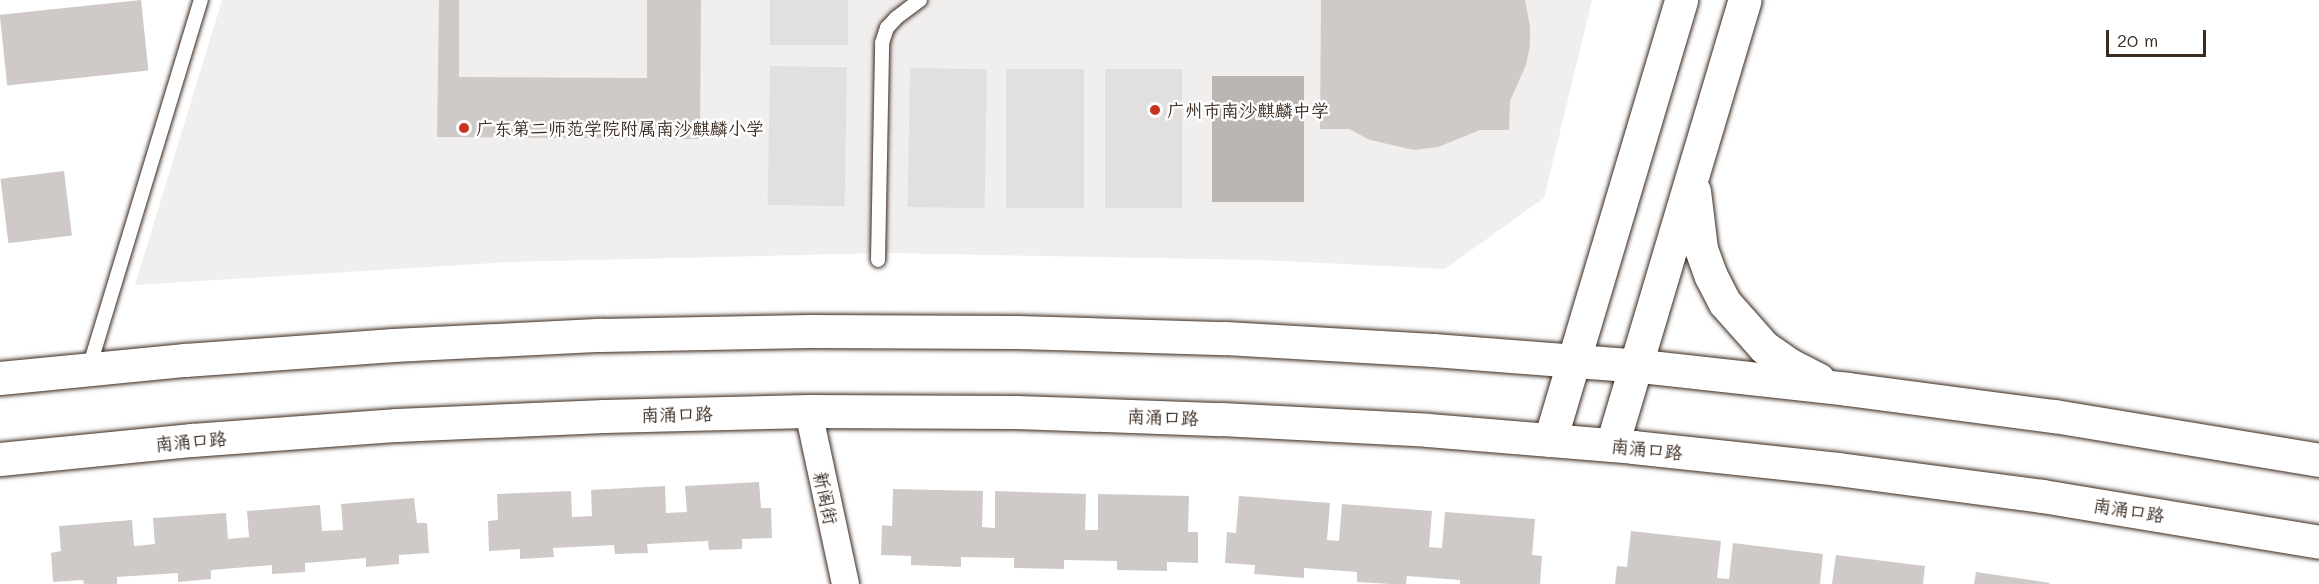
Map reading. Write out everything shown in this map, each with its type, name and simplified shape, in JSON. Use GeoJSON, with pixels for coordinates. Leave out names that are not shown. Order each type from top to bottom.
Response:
{"type":"FeatureCollection","features":[{"type":"Feature","properties":{"kind":"main road"},"geometry":{"type":"LineString","coordinates":[[1550,440],[1682,0]]}},
{"type":"Feature","properties":{"kind":"main road"},"geometry":{"type":"LineString","coordinates":[[1612,446],[1745,0]]}},
{"type":"Feature","properties":{"kind":"main road"},"geometry":{"type":"LineString","coordinates":[[1697,161],[1694,200],[1701,249],[1711,276],[1725,303],[1764,347],[1788,364],[1815,378],[1843,387],[1872,392]]}},
{"type":"Feature","properties":{"kind":"main road"},"geometry":{"type":"LineString","coordinates":[[0,378],[393,345],[601,335],[809,331],[1017,332],[1225,338],[1433,350],[1636,366],[1872,392],[2054,416],[2319,460]]}},
{"type":"Feature","properties":{"kind":"main road","name":"南涌口路"},"geometry":{"type":"LineString","coordinates":[[0,459],[192,440],[397,425],[604,416],[808,411],[1016,412],[1221,418],[1550,440],[1838,469],[2042,496],[2319,542]]}},
{"type":"Feature","properties":{"kind":"street","name":"新阁街"},"geometry":{"type":"LineString","coordinates":[[808,411],[845,584]]}},
{"type":"Feature","properties":{"kind":"lane"},"geometry":{"type":"LineString","coordinates":[[89,369],[201,0]]}},
{"type":"Feature","properties":{"kind":"lane"},"geometry":{"type":"LineString","coordinates":[[878,260],[882,43],[887,28],[896,18],[920,0]]}},
{"type":"Feature","properties":{"kind":"shaded area"},"geometry":{"type":"Polygon","coordinates":[[[222,0],[1592,0],[1544,198],[1445,269],[1258,260],[884,253],[510,262],[135,285],[222,0]]]}},
{"type":"Feature","properties":{"kind":"shaded area"},"geometry":{"type":"Polygon","coordinates":[[[770,0],[848,0],[848,45],[770,45],[770,0]]]}},
{"type":"Feature","properties":{"kind":"shaded area"},"geometry":{"type":"Polygon","coordinates":[[[770,66],[847,67],[845,206],[768,205],[770,66]]]}},
{"type":"Feature","properties":{"kind":"shaded area"},"geometry":{"type":"Polygon","coordinates":[[[910,68],[987,69],[985,208],[908,207],[910,68]]]}},
{"type":"Feature","properties":{"kind":"shaded area"},"geometry":{"type":"Polygon","coordinates":[[[1006,69],[1084,69],[1084,208],[1006,208],[1006,69]]]}},
{"type":"Feature","properties":{"kind":"shaded area"},"geometry":{"type":"Polygon","coordinates":[[[1105,69],[1182,69],[1182,208],[1105,208],[1105,69]]]}},
{"type":"Feature","properties":{"kind":"shaded area"},"geometry":{"type":"Polygon","coordinates":[[[1212,76],[1304,76],[1304,202],[1212,202],[1212,76]]]}},
{"type":"Feature","properties":{"kind":"building"},"geometry":{"type":"Polygon","coordinates":[[[141,0],[148,71],[7,85],[0,15],[141,0]]]}},
{"type":"Feature","properties":{"kind":"building"},"geometry":{"type":"Polygon","coordinates":[[[439,0],[459,0],[459,77],[647,78],[647,0],[701,0],[700,139],[437,137],[439,0]]]}},
{"type":"Feature","properties":{"kind":"building"},"geometry":{"type":"Polygon","coordinates":[[[1321,0],[1525,0],[1530,26],[1530,46],[1526,65],[1510,101],[1509,130],[1480,130],[1438,147],[1414,150],[1370,140],[1349,129],[1320,129],[1321,0]]]}},
{"type":"Feature","properties":{"kind":"building"},"geometry":{"type":"Polygon","coordinates":[[[64,171],[72,236],[8,243],[0,179],[64,171]]]}},
{"type":"Feature","properties":{"kind":"building"},"geometry":{"type":"Polygon","coordinates":[[[759,482],[761,508],[771,508],[772,538],[742,539],[742,549],[709,550],[708,541],[647,544],[648,553],[615,554],[614,545],[553,548],[554,557],[520,559],[520,549],[489,551],[488,521],[498,520],[497,494],[571,491],[572,517],[592,516],[591,490],[665,486],[666,513],[687,512],[685,486],[759,482]]]}},
{"type":"Feature","properties":{"kind":"building"},"geometry":{"type":"Polygon","coordinates":[[[893,489],[983,491],[982,527],[995,528],[995,491],[1086,494],[1085,530],[1098,530],[1098,494],[1189,496],[1188,532],[1198,532],[1198,563],[1167,562],[1167,571],[1117,570],[1117,561],[1064,560],[1064,569],[1014,568],[1014,558],[961,557],[961,567],[911,565],[911,556],[881,555],[882,525],[892,526],[893,489]]]}},
{"type":"Feature","properties":{"kind":"building"},"geometry":{"type":"Polygon","coordinates":[[[1239,496],[1330,503],[1327,540],[1339,541],[1342,504],[1432,511],[1429,547],[1442,548],[1445,512],[1535,519],[1532,555],[1542,556],[1540,584],[1460,584],[1460,580],[1407,576],[1406,584],[1357,582],[1357,572],[1304,568],[1304,578],[1254,574],[1255,565],[1225,563],[1227,532],[1236,533],[1239,496]]]}},
{"type":"Feature","properties":{"kind":"building"},"geometry":{"type":"Polygon","coordinates":[[[414,498],[417,523],[427,523],[429,553],[399,555],[399,564],[366,567],[366,558],[305,563],[305,572],[272,574],[272,565],[211,570],[211,579],[178,582],[178,573],[117,577],[117,584],[84,584],[83,580],[53,582],[51,553],[61,551],[59,526],[132,520],[134,546],[155,544],[153,518],[226,513],[228,539],[249,537],[247,511],[320,505],[322,531],[343,530],[341,504],[414,498]]]}},
{"type":"Feature","properties":{"kind":"building"},"geometry":{"type":"Polygon","coordinates":[[[1631,531],[1721,541],[1717,578],[1729,579],[1733,543],[1823,554],[1820,584],[1615,584],[1617,566],[1627,567],[1631,531]]]}},
{"type":"Feature","properties":{"kind":"building"},"geometry":{"type":"Polygon","coordinates":[[[1836,555],[1925,566],[1923,584],[1832,584],[1836,555]]]}},
{"type":"Feature","properties":{"kind":"building"},"geometry":{"type":"Polygon","coordinates":[[[1976,572],[2050,583],[1974,584],[1976,572]]]}},
{"type":"Feature","properties":{"kind":"place","name":"广州市南沙麒麟中学"},"geometry":{"type":"Point","coordinates":[1155,110]}},
{"type":"Feature","properties":{"kind":"place","name":"广东第二师范学院附属南沙麒麟小学"},"geometry":{"type":"Point","coordinates":[464,128]}}]}
